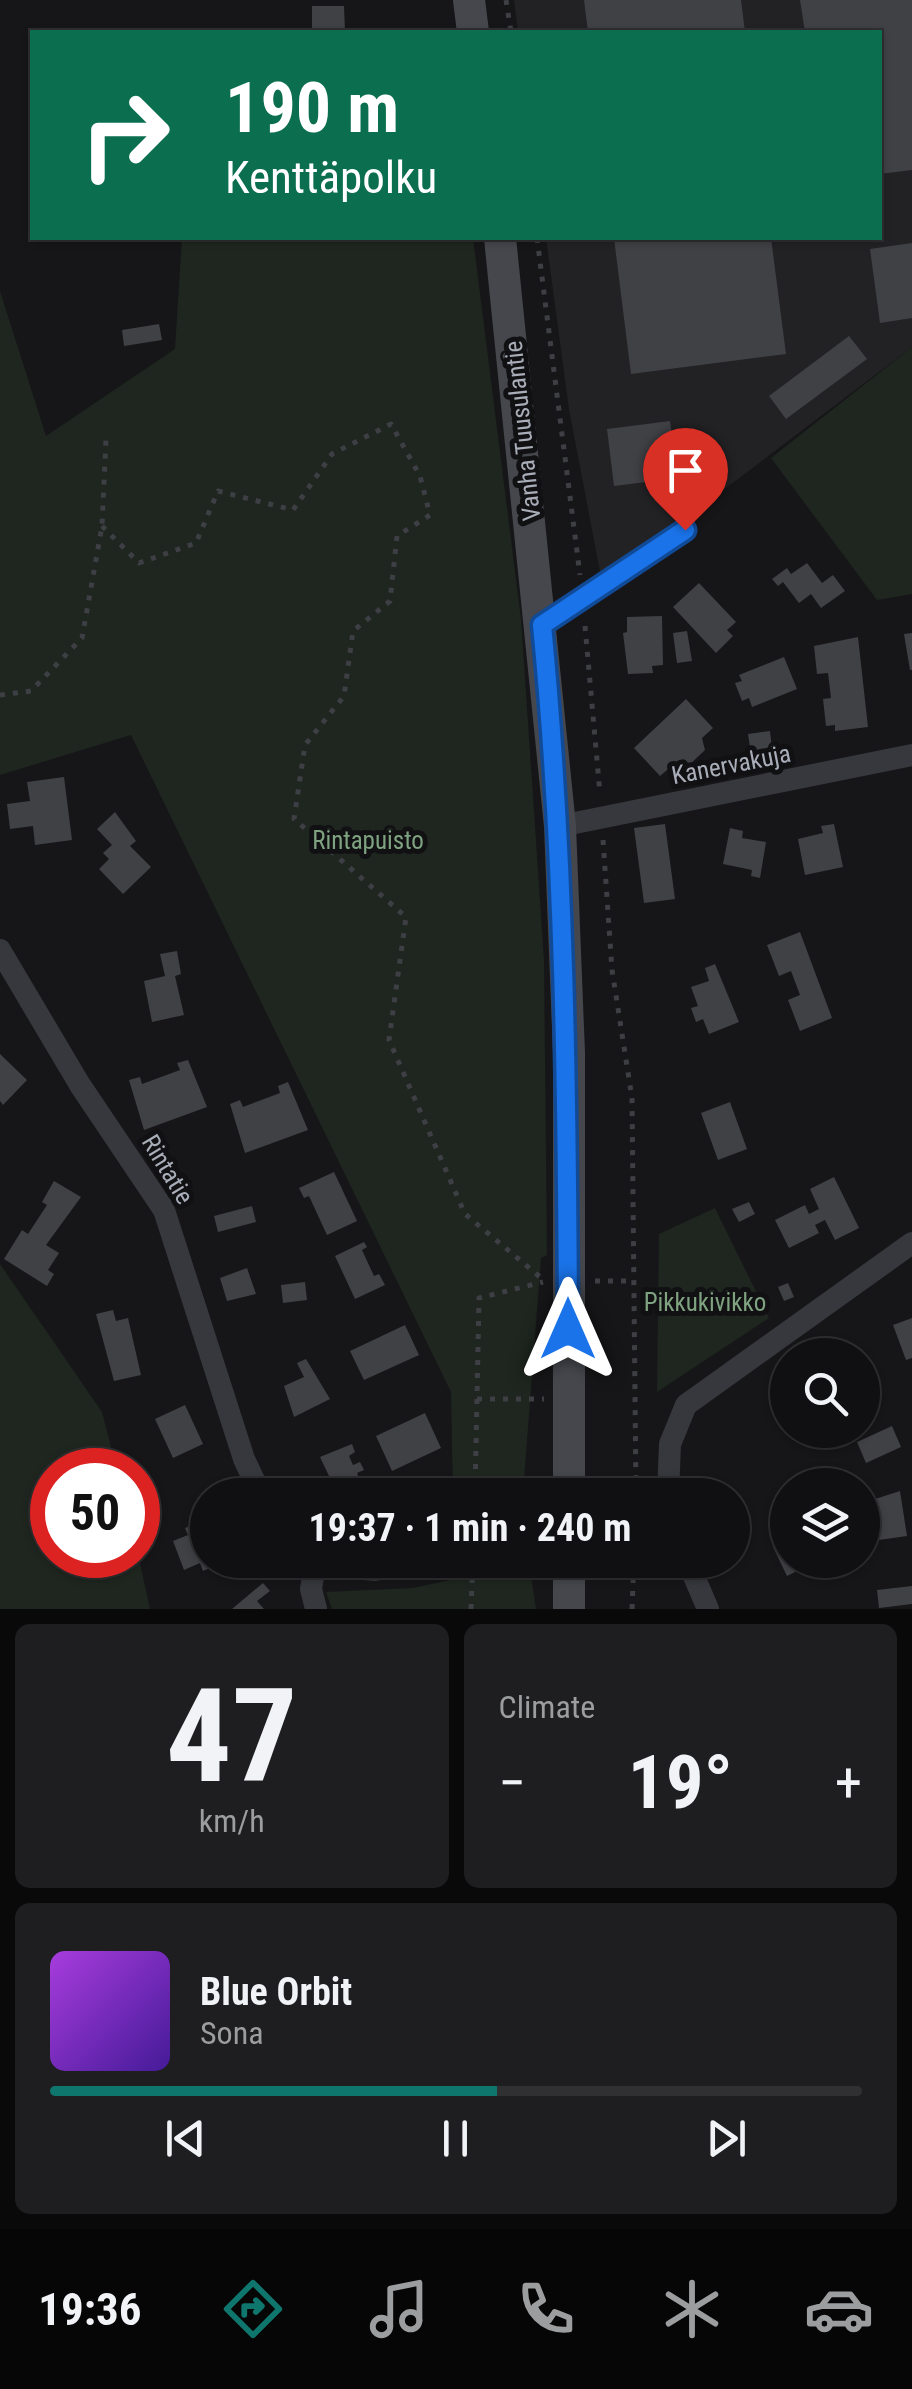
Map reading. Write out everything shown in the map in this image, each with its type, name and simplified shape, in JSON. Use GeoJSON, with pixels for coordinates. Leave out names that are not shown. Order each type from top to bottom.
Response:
{"type":"FeatureCollection","features":[{"type":"Feature","properties":{"kind":"main road"},"geometry":{"type":"LineString","coordinates":[[469,0],[473,30]]}},
{"type":"Feature","properties":{"kind":"main road","name":"Vanha Tuusulantie"},"geometry":{"type":"LineString","coordinates":[[500,240],[560,826],[568,1035],[569,1478]]}},
{"type":"Feature","properties":{"kind":"main road"},"geometry":{"type":"LineString","coordinates":[[569,1578],[569,1609]]}},
{"type":"Feature","properties":{"kind":"street"},"geometry":{"type":"LineString","coordinates":[[542,625],[583,602],[685,530]]}},
{"type":"Feature","properties":{"kind":"street","name":"Kanervakuja"},"geometry":{"type":"LineString","coordinates":[[560,826],[912,755]]}},
{"type":"Feature","properties":{"kind":"street","name":"Rintatie"},"geometry":{"type":"LineString","coordinates":[[0,950],[80,1085],[164,1210],[253,1478]]}},
{"type":"Feature","properties":{"kind":"street"},"geometry":{"type":"LineString","coordinates":[[669,1478],[670,1444],[677,1421],[698,1395],[912,1243]]}},
{"type":"Feature","properties":{"kind":"street"},"geometry":{"type":"LineString","coordinates":[[311,1578],[316,1609]]}},
{"type":"Feature","properties":{"kind":"street"},"geometry":{"type":"LineString","coordinates":[[695,1578],[708,1609]]}},
{"type":"Feature","properties":{"kind":"path"},"geometry":{"type":"LineString","coordinates":[[506,0],[511,30]]}},
{"type":"Feature","properties":{"kind":"path"},"geometry":{"type":"LineString","coordinates":[[537,240],[583,602],[612,970],[632,1098],[636,1478]]}},
{"type":"Feature","properties":{"kind":"path"},"geometry":{"type":"LineString","coordinates":[[102,526],[139,563],[196,543],[218,492],[293,510],[332,454],[391,424],[420,476],[430,515],[397,536],[390,601],[353,631],[344,696],[305,745],[294,819],[406,917],[389,1040],[465,1214],[546,1282],[478,1298],[475,1478]]}},
{"type":"Feature","properties":{"kind":"path"},"geometry":{"type":"LineString","coordinates":[[0,695],[30,692],[82,638],[102,526],[106,439]]}},
{"type":"Feature","properties":{"kind":"path"},"geometry":{"type":"LineString","coordinates":[[587,1282],[634,1281]]}},
{"type":"Feature","properties":{"kind":"path"},"geometry":{"type":"LineString","coordinates":[[477,1399],[569,1400]]}},
{"type":"Feature","properties":{"kind":"path"},"geometry":{"type":"LineString","coordinates":[[471,1609],[473,1578]]}},
{"type":"Feature","properties":{"kind":"path"},"geometry":{"type":"LineString","coordinates":[[632,1609],[633,1578]]}},
{"type":"Feature","properties":{"kind":"shaded area"},"geometry":{"type":"Polygon","coordinates":[[[514,0],[912,0],[912,347],[602,582],[569,409],[546,240],[882,240],[882,30],[518,30],[514,0]]]}},
{"type":"Feature","properties":{"kind":"green space","name":"Rintapuisto"},"geometry":{"type":"Polygon","coordinates":[[[182,240],[473,240],[521,619],[544,960],[547,1255],[541,1258],[524,1478],[453,1478],[451,1392],[131,735],[0,775],[0,291],[46,436],[175,349],[182,240]]]}},
{"type":"Feature","properties":{"kind":"green space"},"geometry":{"type":"Polygon","coordinates":[[[912,347],[912,594],[877,600],[771,458],[912,347]]]}},
{"type":"Feature","properties":{"kind":"green space","name":"Pikkukivikko"},"geometry":{"type":"Polygon","coordinates":[[[715,1208],[769,1318],[657,1392],[659,1234],[715,1208]]]}},
{"type":"Feature","properties":{"kind":"green space"},"geometry":{"type":"Polygon","coordinates":[[[0,1264],[102,1412],[111,1448],[30,1448],[30,1578],[143,1578],[150,1609],[0,1609],[0,1264]]]}},
{"type":"Feature","properties":{"kind":"green space"},"geometry":{"type":"Polygon","coordinates":[[[459,1578],[531,1578],[536,1609],[332,1609],[326,1592],[413,1588],[459,1578]]]}},
{"type":"Feature","properties":{"kind":"building"},"geometry":{"type":"Polygon","coordinates":[[[584,0],[741,0],[745,30],[588,30],[584,0]]]}},
{"type":"Feature","properties":{"kind":"building"},"geometry":{"type":"Polygon","coordinates":[[[800,0],[912,0],[912,170],[882,174],[882,30],[805,30],[800,0]]]}},
{"type":"Feature","properties":{"kind":"building"},"geometry":{"type":"Polygon","coordinates":[[[312,6],[344,6],[345,30],[312,30],[312,6]]]}},
{"type":"Feature","properties":{"kind":"building"},"geometry":{"type":"Polygon","coordinates":[[[614,240],[771,240],[786,354],[631,374],[614,240]]]}},
{"type":"Feature","properties":{"kind":"building"},"geometry":{"type":"Polygon","coordinates":[[[912,243],[912,318],[880,323],[870,249],[912,243]]]}},
{"type":"Feature","properties":{"kind":"building"},"geometry":{"type":"Polygon","coordinates":[[[159,324],[162,340],[124,346],[122,330],[159,324]]]}},
{"type":"Feature","properties":{"kind":"building"},"geometry":{"type":"Polygon","coordinates":[[[849,336],[867,359],[786,419],[769,396],[849,336]]]}},
{"type":"Feature","properties":{"kind":"building"},"geometry":{"type":"Polygon","coordinates":[[[670,421],[678,478],[614,486],[607,429],[670,421]]]}},
{"type":"Feature","properties":{"kind":"building"},"geometry":{"type":"Polygon","coordinates":[[[807,563],[822,583],[833,575],[845,591],[821,608],[811,594],[799,603],[783,582],[778,586],[772,579],[787,568],[791,574],[807,563]]]}},
{"type":"Feature","properties":{"kind":"building"},"geometry":{"type":"Polygon","coordinates":[[[699,583],[736,622],[727,630],[733,636],[716,653],[673,607],[699,583]]]}},
{"type":"Feature","properties":{"kind":"building"},"geometry":{"type":"Polygon","coordinates":[[[662,616],[663,665],[652,666],[653,673],[628,674],[623,633],[627,632],[627,617],[662,616]]]}},
{"type":"Feature","properties":{"kind":"building"},"geometry":{"type":"Polygon","coordinates":[[[687,631],[692,661],[677,663],[673,633],[687,631]]]}},
{"type":"Feature","properties":{"kind":"building"},"geometry":{"type":"Polygon","coordinates":[[[912,633],[912,670],[910,670],[904,634],[912,633]]]}},
{"type":"Feature","properties":{"kind":"building"},"geometry":{"type":"Polygon","coordinates":[[[858,637],[868,727],[835,731],[835,725],[826,726],[823,699],[831,698],[828,673],[817,674],[814,646],[858,637]]]}},
{"type":"Feature","properties":{"kind":"building"},"geometry":{"type":"Polygon","coordinates":[[[784,657],[797,689],[752,707],[749,698],[742,701],[735,683],[742,681],[739,675],[784,657]]]}},
{"type":"Feature","properties":{"kind":"building"},"geometry":{"type":"Polygon","coordinates":[[[686,699],[713,728],[702,738],[705,750],[686,768],[683,765],[678,770],[673,765],[660,776],[634,748],[686,699]]]}},
{"type":"Feature","properties":{"kind":"building"},"geometry":{"type":"Polygon","coordinates":[[[770,731],[773,757],[752,760],[748,734],[770,731]]]}},
{"type":"Feature","properties":{"kind":"building"},"geometry":{"type":"Polygon","coordinates":[[[64,777],[72,840],[35,845],[33,826],[10,829],[7,804],[30,801],[27,782],[64,777]]]}},
{"type":"Feature","properties":{"kind":"building"},"geometry":{"type":"Polygon","coordinates":[[[115,812],[136,841],[130,846],[151,867],[123,894],[99,869],[109,859],[103,853],[112,845],[97,829],[115,812]]]}},
{"type":"Feature","properties":{"kind":"building"},"geometry":{"type":"Polygon","coordinates":[[[665,824],[675,899],[644,903],[634,828],[665,824]]]}},
{"type":"Feature","properties":{"kind":"building"},"geometry":{"type":"Polygon","coordinates":[[[834,824],[843,867],[805,875],[798,839],[823,833],[821,826],[834,824]]]}},
{"type":"Feature","properties":{"kind":"building"},"geometry":{"type":"Polygon","coordinates":[[[730,828],[743,831],[742,838],[766,842],[760,878],[751,876],[752,870],[723,864],[730,828]]]}},
{"type":"Feature","properties":{"kind":"building"},"geometry":{"type":"Polygon","coordinates":[[[800,932],[832,1018],[800,1031],[788,1000],[800,995],[791,971],[779,976],[767,945],[800,932]]]}},
{"type":"Feature","properties":{"kind":"building"},"geometry":{"type":"Polygon","coordinates":[[[177,951],[181,974],[175,976],[184,1015],[152,1022],[144,981],[165,976],[160,954],[177,951]]]}},
{"type":"Feature","properties":{"kind":"building"},"geometry":{"type":"Polygon","coordinates":[[[715,964],[739,1022],[709,1034],[703,1019],[696,1022],[691,1008],[698,1006],[691,987],[709,981],[705,968],[715,964]]]}},
{"type":"Feature","properties":{"kind":"building"},"geometry":{"type":"Polygon","coordinates":[[[0,1054],[27,1080],[3,1105],[0,1101],[0,1054]]]}},
{"type":"Feature","properties":{"kind":"building"},"geometry":{"type":"Polygon","coordinates":[[[188,1060],[207,1107],[144,1130],[129,1080],[140,1077],[142,1084],[180,1070],[177,1063],[188,1060]]]}},
{"type":"Feature","properties":{"kind":"building"},"geometry":{"type":"Polygon","coordinates":[[[288,1082],[308,1130],[245,1153],[230,1104],[240,1100],[243,1107],[280,1093],[278,1086],[288,1082]]]}},
{"type":"Feature","properties":{"kind":"building"},"geometry":{"type":"Polygon","coordinates":[[[730,1102],[747,1149],[718,1160],[701,1113],[730,1102]]]}},
{"type":"Feature","properties":{"kind":"building"},"geometry":{"type":"Polygon","coordinates":[[[334,1172],[357,1221],[327,1235],[309,1196],[304,1198],[299,1188],[334,1172]]]}},
{"type":"Feature","properties":{"kind":"building"},"geometry":{"type":"Polygon","coordinates":[[[834,1177],[859,1228],[835,1240],[825,1220],[815,1225],[819,1233],[789,1248],[775,1220],[805,1205],[809,1214],[819,1209],[810,1189],[834,1177]]]}},
{"type":"Feature","properties":{"kind":"building"},"geometry":{"type":"Polygon","coordinates":[[[54,1181],[81,1197],[46,1245],[59,1253],[48,1270],[54,1274],[47,1286],[4,1259],[22,1230],[28,1234],[47,1205],[42,1202],[54,1181]]]}},
{"type":"Feature","properties":{"kind":"building"},"geometry":{"type":"Polygon","coordinates":[[[749,1202],[755,1214],[739,1222],[732,1209],[749,1202]]]}},
{"type":"Feature","properties":{"kind":"building"},"geometry":{"type":"Polygon","coordinates":[[[252,1206],[256,1222],[218,1232],[214,1216],[252,1206]]]}},
{"type":"Feature","properties":{"kind":"building"},"geometry":{"type":"Polygon","coordinates":[[[364,1242],[367,1247],[362,1250],[374,1276],[379,1274],[385,1285],[355,1299],[335,1256],[364,1242]]]}},
{"type":"Feature","properties":{"kind":"building"},"geometry":{"type":"Polygon","coordinates":[[[247,1268],[256,1294],[227,1301],[220,1278],[247,1268]]]}},
{"type":"Feature","properties":{"kind":"building"},"geometry":{"type":"Polygon","coordinates":[[[305,1282],[307,1300],[283,1303],[281,1285],[305,1282]]]}},
{"type":"Feature","properties":{"kind":"building"},"geometry":{"type":"Polygon","coordinates":[[[788,1283],[794,1297],[784,1301],[778,1287],[788,1283]]]}},
{"type":"Feature","properties":{"kind":"building"},"geometry":{"type":"Polygon","coordinates":[[[113,1310],[116,1321],[128,1318],[141,1375],[114,1381],[96,1314],[113,1310]]]}},
{"type":"Feature","properties":{"kind":"building"},"geometry":{"type":"Polygon","coordinates":[[[912,1318],[912,1358],[906,1360],[893,1325],[912,1318]]]}},
{"type":"Feature","properties":{"kind":"building"},"geometry":{"type":"Polygon","coordinates":[[[405,1325],[419,1355],[364,1380],[350,1351],[405,1325]]]}},
{"type":"Feature","properties":{"kind":"building"},"geometry":{"type":"Polygon","coordinates":[[[306,1359],[330,1399],[294,1417],[284,1386],[304,1377],[297,1363],[306,1359]]]}},
{"type":"Feature","properties":{"kind":"building"},"geometry":{"type":"Polygon","coordinates":[[[185,1405],[203,1444],[173,1458],[155,1419],[185,1405]]]}},
{"type":"Feature","properties":{"kind":"building"},"geometry":{"type":"Polygon","coordinates":[[[425,1413],[441,1448],[392,1471],[376,1436],[425,1413]]]}},
{"type":"Feature","properties":{"kind":"building"},"geometry":{"type":"Polygon","coordinates":[[[892,1426],[901,1447],[866,1463],[860,1448],[880,1448],[880,1431],[892,1426]]]}},
{"type":"Feature","properties":{"kind":"building"},"geometry":{"type":"Polygon","coordinates":[[[352,1444],[355,1452],[349,1456],[353,1465],[360,1462],[364,1470],[357,1473],[359,1478],[330,1478],[320,1457],[352,1444]]]}},
{"type":"Feature","properties":{"kind":"building"},"geometry":{"type":"Polygon","coordinates":[[[900,1491],[907,1536],[880,1540],[880,1497],[900,1491]]]}},
{"type":"Feature","properties":{"kind":"building"},"geometry":{"type":"Polygon","coordinates":[[[190,1526],[190,1567],[184,1570],[173,1541],[188,1535],[185,1528],[190,1526]]]}},
{"type":"Feature","properties":{"kind":"building"},"geometry":{"type":"Polygon","coordinates":[[[263,1583],[270,1591],[257,1601],[264,1609],[232,1609],[263,1583]]]}},
{"type":"Feature","properties":{"kind":"building"},"geometry":{"type":"Polygon","coordinates":[[[912,1586],[912,1604],[879,1608],[877,1590],[912,1586]]]}},
{"type":"Feature","properties":{"kind":"route"},"geometry":{"type":"LineString","coordinates":[[568,1329],[567,979],[560,826],[542,625],[583,602],[685,530]]}}]}
